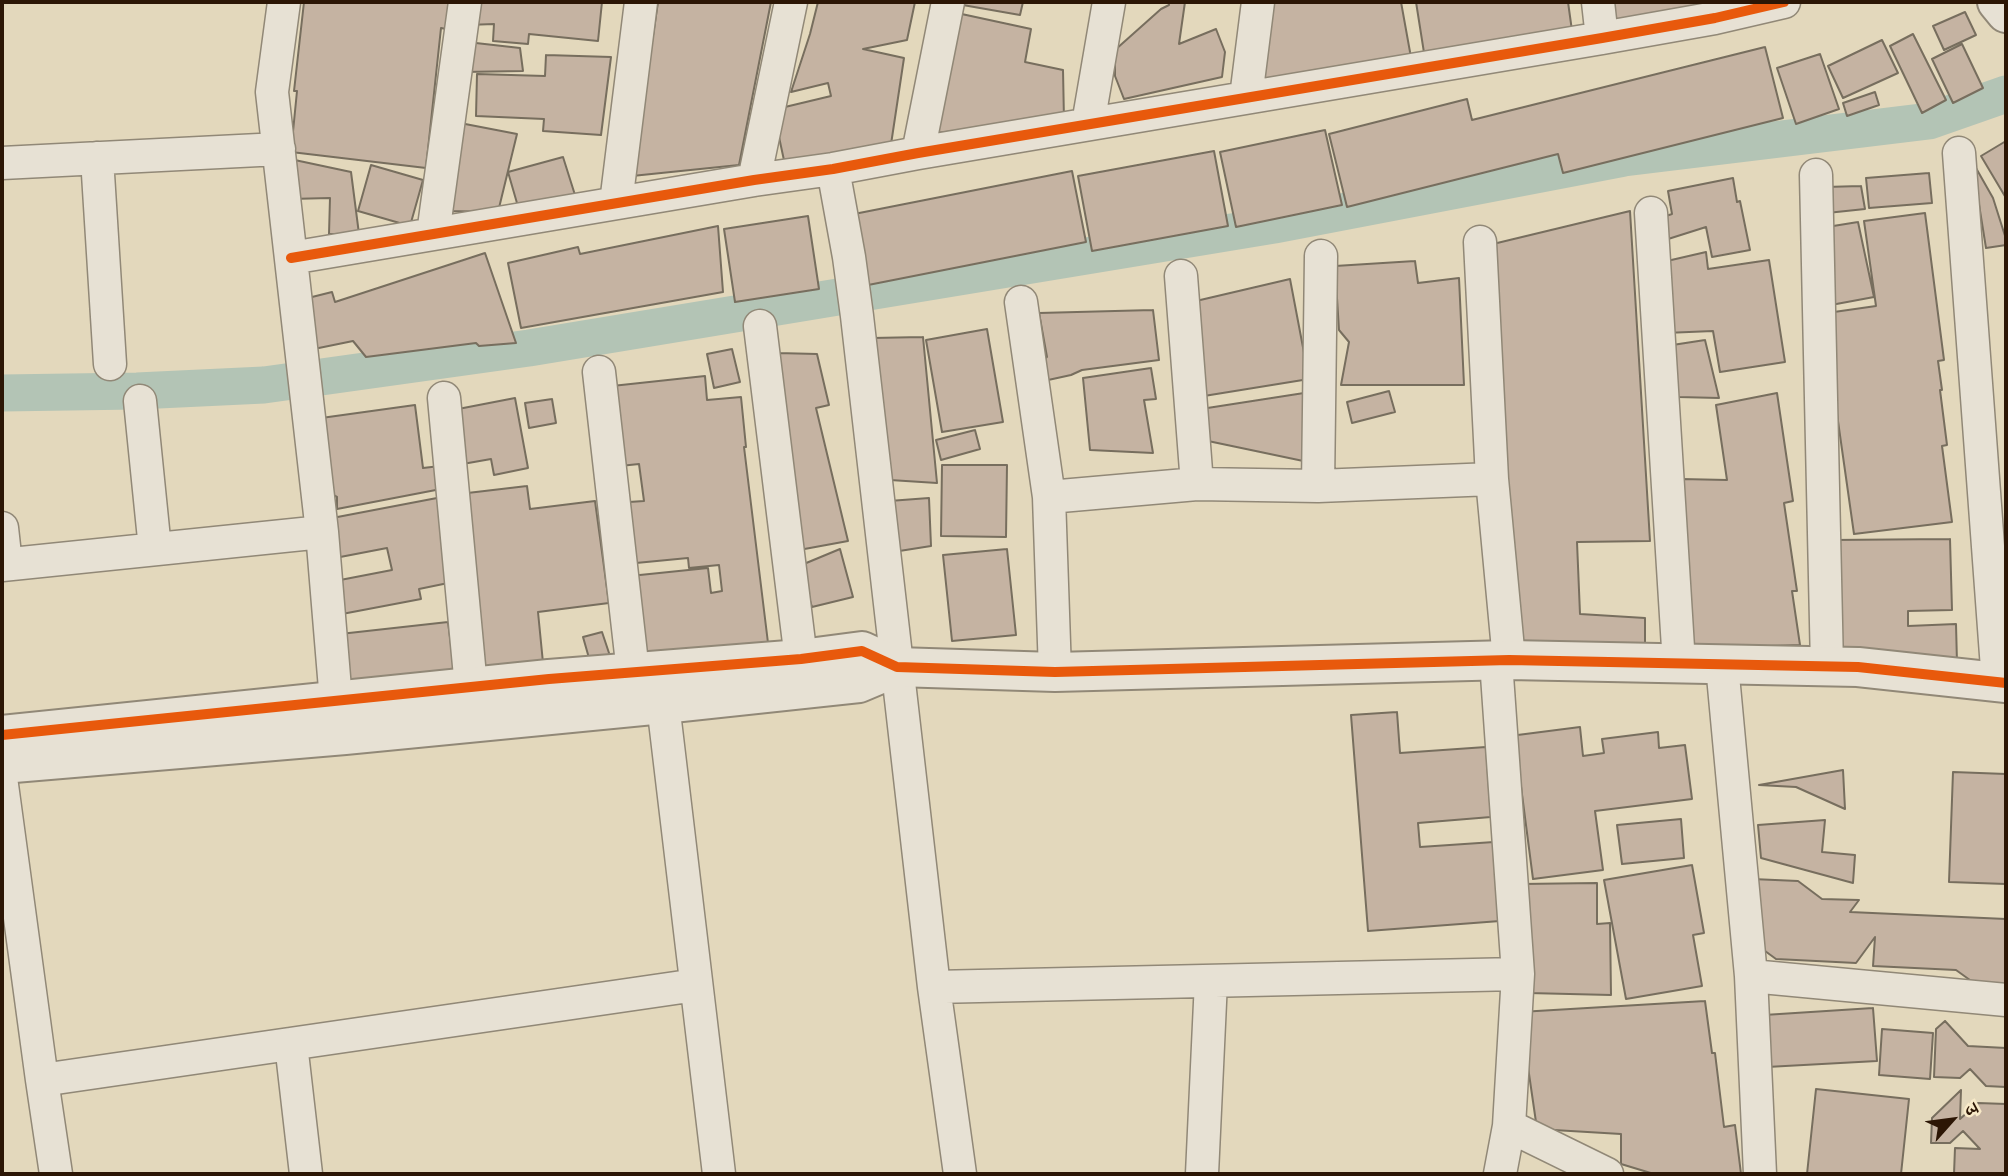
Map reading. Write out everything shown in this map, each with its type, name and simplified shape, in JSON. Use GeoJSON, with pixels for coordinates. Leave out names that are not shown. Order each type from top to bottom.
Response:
{"type":"FeatureCollection","features":[{"type":"Feature","properties":{"kind":"street"},"geometry":{"type":"LineString","coordinates":[[284,2],[272,92],[322,531],[335,701]]}},
{"type":"Feature","properties":{"kind":"street"},"geometry":{"type":"LineString","coordinates":[[433,234],[464,2]]}},
{"type":"Feature","properties":{"kind":"street"},"geometry":{"type":"LineString","coordinates":[[616,203],[641,2]]}},
{"type":"Feature","properties":{"kind":"street"},"geometry":{"type":"LineString","coordinates":[[754,180],[791,2]]}},
{"type":"Feature","properties":{"kind":"street"},"geometry":{"type":"LineString","coordinates":[[918,153],[948,2]]}},
{"type":"Feature","properties":{"kind":"street"},"geometry":{"type":"LineString","coordinates":[[1088,124],[1109,2]]}},
{"type":"Feature","properties":{"kind":"street"},"geometry":{"type":"LineString","coordinates":[[1246,97],[1258,2]]}},
{"type":"Feature","properties":{"kind":"street"},"geometry":{"type":"LineString","coordinates":[[1598,2],[1602,38]]}},
{"type":"Feature","properties":{"kind":"street"},"geometry":{"type":"LineString","coordinates":[[291,258],[1602,38],[1715,18],[1784,2]]}},
{"type":"Feature","properties":{"kind":"street"},"geometry":{"type":"LineString","coordinates":[[1997,2],[2006,13]]}},
{"type":"Feature","properties":{"kind":"street"},"geometry":{"type":"LineString","coordinates":[[2,163],[279,149]]}},
{"type":"Feature","properties":{"kind":"street"},"geometry":{"type":"LineString","coordinates":[[2,735],[471,687],[802,659],[862,651],[897,667],[1055,672],[1502,660],[1857,667],[2002,682],[1959,153]]}},
{"type":"Feature","properties":{"kind":"street"},"geometry":{"type":"LineString","coordinates":[[96,158],[110,364]]}},
{"type":"Feature","properties":{"kind":"street"},"geometry":{"type":"LineString","coordinates":[[833,169],[857,316],[934,986],[960,1174]]}},
{"type":"Feature","properties":{"kind":"street"},"geometry":{"type":"LineString","coordinates":[[1816,175],[1826,667]]}},
{"type":"Feature","properties":{"kind":"street"},"geometry":{"type":"LineString","coordinates":[[1651,213],[1679,664]]}},
{"type":"Feature","properties":{"kind":"street"},"geometry":{"type":"LineString","coordinates":[[1480,242],[1518,974],[1509,1126],[1500,1174]]}},
{"type":"Feature","properties":{"kind":"street"},"geometry":{"type":"LineString","coordinates":[[1318,486],[1321,256]]}},
{"type":"Feature","properties":{"kind":"street"},"geometry":{"type":"LineString","coordinates":[[1181,276],[1197,484]]}},
{"type":"Feature","properties":{"kind":"street"},"geometry":{"type":"LineString","coordinates":[[1021,302],[1049,497],[1055,672]]}},
{"type":"Feature","properties":{"kind":"street"},"geometry":{"type":"LineString","coordinates":[[760,326],[802,659]]}},
{"type":"Feature","properties":{"kind":"street"},"geometry":{"type":"LineString","coordinates":[[599,372],[632,672]]}},
{"type":"Feature","properties":{"kind":"street"},"geometry":{"type":"LineString","coordinates":[[444,398],[471,687]]}},
{"type":"Feature","properties":{"kind":"street"},"geometry":{"type":"LineString","coordinates":[[140,401],[155,549]]}},
{"type":"Feature","properties":{"kind":"street"},"geometry":{"type":"LineString","coordinates":[[1049,497],[1197,484],[1318,486],[1492,479]]}},
{"type":"Feature","properties":{"kind":"street"},"geometry":{"type":"LineString","coordinates":[[2,528],[4,564],[322,531]]}},
{"type":"Feature","properties":{"kind":"street"},"geometry":{"type":"LineString","coordinates":[[1722,665],[1751,976],[1760,1174]]}},
{"type":"Feature","properties":{"kind":"street"},"geometry":{"type":"LineString","coordinates":[[2,764],[359,733],[859,683],[897,667]]}},
{"type":"Feature","properties":{"kind":"street"},"geometry":{"type":"LineString","coordinates":[[663,704],[719,1174]]}},
{"type":"Feature","properties":{"kind":"street"},"geometry":{"type":"LineString","coordinates":[[2,785],[56,1174]]}},
{"type":"Feature","properties":{"kind":"street"},"geometry":{"type":"LineString","coordinates":[[934,986],[1518,974]]}},
{"type":"Feature","properties":{"kind":"street"},"geometry":{"type":"LineString","coordinates":[[1751,976],[2006,1000]]}},
{"type":"Feature","properties":{"kind":"street"},"geometry":{"type":"LineString","coordinates":[[1202,1174],[1211,981]]}},
{"type":"Feature","properties":{"kind":"street"},"geometry":{"type":"LineString","coordinates":[[42,1080],[696,985]]}},
{"type":"Feature","properties":{"kind":"street"},"geometry":{"type":"LineString","coordinates":[[291,1044],[306,1174]]}},
{"type":"Feature","properties":{"kind":"street"},"geometry":{"type":"LineString","coordinates":[[1509,1126],[1607,1174]]}},
{"type":"Feature","properties":{"kind":"building"},"geometry":{"type":"Polygon","coordinates":[[[304,2],[449,2],[446,29],[441,28],[426,168],[291,152],[297,91],[294,91],[304,2]]]}},
{"type":"Feature","properties":{"kind":"building"},"geometry":{"type":"Polygon","coordinates":[[[474,2],[602,2],[598,41],[529,34],[528,44],[493,41],[494,24],[467,25],[474,2]]]}},
{"type":"Feature","properties":{"kind":"building"},"geometry":{"type":"Polygon","coordinates":[[[658,2],[771,2],[739,165],[632,176],[658,2]]]}},
{"type":"Feature","properties":{"kind":"building"},"geometry":{"type":"Polygon","coordinates":[[[818,2],[915,2],[907,40],[863,49],[904,58],[890,151],[785,165],[779,137],[785,107],[831,96],[828,83],[791,92],[818,2]]]}},
{"type":"Feature","properties":{"kind":"building"},"geometry":{"type":"Polygon","coordinates":[[[1023,2],[1020,15],[957,4],[1023,2]]]}},
{"type":"Feature","properties":{"kind":"building"},"geometry":{"type":"Polygon","coordinates":[[[1169,2],[1185,2],[1179,44],[1216,29],[1225,52],[1222,77],[1124,99],[1115,76],[1115,50],[1169,5],[1169,2]]]}},
{"type":"Feature","properties":{"kind":"building"},"geometry":{"type":"Polygon","coordinates":[[[1268,2],[1401,2],[1412,63],[1257,84],[1268,2]]]}},
{"type":"Feature","properties":{"kind":"building"},"geometry":{"type":"Polygon","coordinates":[[[1416,2],[1568,2],[1573,38],[1425,59],[1416,2]]]}},
{"type":"Feature","properties":{"kind":"building"},"geometry":{"type":"Polygon","coordinates":[[[1613,2],[1735,2],[1616,23],[1613,2]]]}},
{"type":"Feature","properties":{"kind":"building"},"geometry":{"type":"Polygon","coordinates":[[[1965,12],[1976,35],[1944,50],[1933,26],[1965,12]]]}},
{"type":"Feature","properties":{"kind":"building"},"geometry":{"type":"Polygon","coordinates":[[[957,13],[1031,29],[1025,62],[1063,70],[1064,120],[936,133],[957,13]]]}},
{"type":"Feature","properties":{"kind":"building"},"geometry":{"type":"Polygon","coordinates":[[[1913,34],[1946,100],[1922,113],[1890,46],[1913,34]]]}},
{"type":"Feature","properties":{"kind":"building"},"geometry":{"type":"Polygon","coordinates":[[[1882,40],[1898,73],[1843,98],[1828,66],[1882,40]]]}},
{"type":"Feature","properties":{"kind":"building"},"geometry":{"type":"Polygon","coordinates":[[[467,42],[520,48],[523,71],[462,72],[467,42]]]}},
{"type":"Feature","properties":{"kind":"building"},"geometry":{"type":"Polygon","coordinates":[[[1962,44],[1983,88],[1953,103],[1932,59],[1962,44]]]}},
{"type":"Feature","properties":{"kind":"building"},"geometry":{"type":"Polygon","coordinates":[[[1765,47],[1783,118],[1563,173],[1558,154],[1347,207],[1329,134],[1467,99],[1472,120],[1765,47]]]}},
{"type":"Feature","properties":{"kind":"building"},"geometry":{"type":"Polygon","coordinates":[[[1820,54],[1839,109],[1796,124],[1777,68],[1820,54]]]}},
{"type":"Feature","properties":{"kind":"building"},"geometry":{"type":"Polygon","coordinates":[[[546,55],[611,57],[601,135],[543,131],[544,119],[476,116],[477,74],[545,76],[546,55]]]}},
{"type":"Feature","properties":{"kind":"building"},"geometry":{"type":"Polygon","coordinates":[[[1875,92],[1879,105],[1847,116],[1843,103],[1875,92]]]}},
{"type":"Feature","properties":{"kind":"building"},"geometry":{"type":"Polygon","coordinates":[[[460,123],[517,134],[498,212],[446,211],[460,123]]]}},
{"type":"Feature","properties":{"kind":"building"},"geometry":{"type":"Polygon","coordinates":[[[1325,130],[1342,205],[1236,227],[1220,152],[1325,130]]]}},
{"type":"Feature","properties":{"kind":"building"},"geometry":{"type":"Polygon","coordinates":[[[2006,141],[2006,198],[1981,156],[2006,141]]]}},
{"type":"Feature","properties":{"kind":"building"},"geometry":{"type":"Polygon","coordinates":[[[1214,151],[1228,226],[1092,251],[1078,176],[1214,151]]]}},
{"type":"Feature","properties":{"kind":"building"},"geometry":{"type":"Polygon","coordinates":[[[563,157],[575,195],[519,210],[508,172],[563,157]]]}},
{"type":"Feature","properties":{"kind":"building"},"geometry":{"type":"Polygon","coordinates":[[[290,159],[351,172],[359,234],[329,234],[330,198],[290,199],[290,159]]]}},
{"type":"Feature","properties":{"kind":"building"},"geometry":{"type":"Polygon","coordinates":[[[1972,161],[1993,198],[2006,245],[1986,248],[1972,161]]]}},
{"type":"Feature","properties":{"kind":"building"},"geometry":{"type":"Polygon","coordinates":[[[371,165],[423,180],[410,226],[358,211],[371,165]]]}},
{"type":"Feature","properties":{"kind":"building"},"geometry":{"type":"Polygon","coordinates":[[[1072,171],[1086,242],[858,287],[844,216],[1072,171]]]}},
{"type":"Feature","properties":{"kind":"building"},"geometry":{"type":"Polygon","coordinates":[[[1929,173],[1932,203],[1869,208],[1866,178],[1929,173]]]}},
{"type":"Feature","properties":{"kind":"building"},"geometry":{"type":"Polygon","coordinates":[[[1733,178],[1750,250],[1712,257],[1706,227],[1665,240],[1660,218],[1672,214],[1668,191],[1733,178]]]}},
{"type":"Feature","properties":{"kind":"building"},"geometry":{"type":"Polygon","coordinates":[[[1861,186],[1865,209],[1827,213],[1825,187],[1861,186]]]}},
{"type":"Feature","properties":{"kind":"building"},"geometry":{"type":"Polygon","coordinates":[[[1630,211],[1650,541],[1577,542],[1580,614],[1645,618],[1645,651],[1519,645],[1508,562],[1493,244],[1630,211]]]}},
{"type":"Feature","properties":{"kind":"building"},"geometry":{"type":"Polygon","coordinates":[[[1925,213],[1944,360],[1938,361],[1947,445],[1942,446],[1952,522],[1854,534],[1834,393],[1834,312],[1876,306],[1864,221],[1925,213]]]}},
{"type":"Feature","properties":{"kind":"building"},"geometry":{"type":"Polygon","coordinates":[[[808,216],[819,289],[735,302],[724,229],[808,216]]]}},
{"type":"Feature","properties":{"kind":"building"},"geometry":{"type":"Polygon","coordinates":[[[1858,222],[1874,297],[1831,305],[1827,227],[1858,222]]]}},
{"type":"Feature","properties":{"kind":"building"},"geometry":{"type":"Polygon","coordinates":[[[718,226],[723,292],[521,328],[508,263],[578,247],[580,254],[718,226]]]}},
{"type":"Feature","properties":{"kind":"building"},"geometry":{"type":"Polygon","coordinates":[[[1706,252],[1708,269],[1769,260],[1785,362],[1720,372],[1713,331],[1665,333],[1667,261],[1706,252]]]}},
{"type":"Feature","properties":{"kind":"building"},"geometry":{"type":"Polygon","coordinates":[[[485,253],[516,343],[479,346],[476,343],[366,357],[353,341],[309,350],[308,298],[332,292],[335,302],[485,253]]]}},
{"type":"Feature","properties":{"kind":"building"},"geometry":{"type":"Polygon","coordinates":[[[1415,261],[1418,283],[1459,278],[1464,385],[1341,385],[1349,342],[1339,330],[1335,266],[1415,261]]]}},
{"type":"Feature","properties":{"kind":"building"},"geometry":{"type":"Polygon","coordinates":[[[1290,279],[1309,379],[1204,396],[1196,344],[1201,326],[1196,301],[1290,279]]]}},
{"type":"Feature","properties":{"kind":"building"},"geometry":{"type":"Polygon","coordinates":[[[1153,310],[1159,360],[1082,370],[1039,382],[1035,366],[1047,357],[1039,313],[1153,310]]]}},
{"type":"Feature","properties":{"kind":"building"},"geometry":{"type":"Polygon","coordinates":[[[987,329],[1003,422],[942,432],[926,340],[987,329]]]}},
{"type":"Feature","properties":{"kind":"building"},"geometry":{"type":"Polygon","coordinates":[[[923,337],[937,483],[890,480],[872,338],[923,337]]]}},
{"type":"Feature","properties":{"kind":"building"},"geometry":{"type":"Polygon","coordinates":[[[1705,340],[1719,398],[1678,397],[1666,346],[1705,340]]]}},
{"type":"Feature","properties":{"kind":"building"},"geometry":{"type":"Polygon","coordinates":[[[732,349],[740,382],[714,388],[707,354],[732,349]]]}},
{"type":"Feature","properties":{"kind":"building"},"geometry":{"type":"Polygon","coordinates":[[[777,353],[817,354],[829,405],[816,408],[848,541],[799,550],[777,353]]]}},
{"type":"Feature","properties":{"kind":"building"},"geometry":{"type":"Polygon","coordinates":[[[1151,368],[1156,399],[1144,400],[1153,453],[1090,450],[1083,378],[1151,368]]]}},
{"type":"Feature","properties":{"kind":"building"},"geometry":{"type":"Polygon","coordinates":[[[705,376],[707,400],[741,397],[744,447],[769,651],[643,663],[630,576],[708,568],[711,593],[722,591],[719,565],[689,568],[688,558],[636,563],[629,502],[644,501],[639,464],[620,466],[612,386],[705,376]]]}},
{"type":"Feature","properties":{"kind":"building"},"geometry":{"type":"Polygon","coordinates":[[[1389,391],[1395,412],[1352,423],[1347,402],[1389,391]]]}},
{"type":"Feature","properties":{"kind":"building"},"geometry":{"type":"Polygon","coordinates":[[[1304,393],[1308,462],[1208,441],[1201,409],[1304,393]]]}},
{"type":"Feature","properties":{"kind":"building"},"geometry":{"type":"Polygon","coordinates":[[[1777,393],[1793,501],[1784,503],[1797,591],[1792,591],[1800,645],[1687,649],[1681,479],[1727,480],[1716,405],[1777,393]]]}},
{"type":"Feature","properties":{"kind":"building"},"geometry":{"type":"Polygon","coordinates":[[[515,398],[528,468],[494,475],[491,459],[457,465],[453,410],[515,398]]]}},
{"type":"Feature","properties":{"kind":"building"},"geometry":{"type":"Polygon","coordinates":[[[552,399],[556,423],[529,428],[525,403],[552,399]]]}},
{"type":"Feature","properties":{"kind":"building"},"geometry":{"type":"Polygon","coordinates":[[[415,405],[423,468],[440,466],[441,489],[337,509],[337,497],[324,490],[314,419],[415,405]]]}},
{"type":"Feature","properties":{"kind":"building"},"geometry":{"type":"Polygon","coordinates":[[[975,430],[980,449],[941,460],[936,440],[975,430]]]}},
{"type":"Feature","properties":{"kind":"building"},"geometry":{"type":"Polygon","coordinates":[[[942,465],[1007,465],[1006,537],[941,536],[942,465]]]}},
{"type":"Feature","properties":{"kind":"building"},"geometry":{"type":"Polygon","coordinates":[[[527,486],[530,509],[595,501],[609,603],[538,612],[544,673],[483,677],[459,494],[527,486]]]}},
{"type":"Feature","properties":{"kind":"building"},"geometry":{"type":"Polygon","coordinates":[[[437,498],[453,582],[419,589],[421,599],[342,614],[335,581],[392,570],[387,548],[335,558],[327,519],[437,498]]]}},
{"type":"Feature","properties":{"kind":"building"},"geometry":{"type":"Polygon","coordinates":[[[929,498],[931,546],[893,552],[889,501],[929,498]]]}},
{"type":"Feature","properties":{"kind":"building"},"geometry":{"type":"Polygon","coordinates":[[[1950,539],[1952,610],[1908,611],[1908,626],[1956,624],[1957,663],[1831,659],[1831,540],[1950,539]]]}},
{"type":"Feature","properties":{"kind":"building"},"geometry":{"type":"Polygon","coordinates":[[[840,549],[853,597],[812,607],[799,566],[840,549]]]}},
{"type":"Feature","properties":{"kind":"building"},"geometry":{"type":"Polygon","coordinates":[[[1007,549],[1016,635],[952,641],[943,555],[1007,549]]]}},
{"type":"Feature","properties":{"kind":"building"},"geometry":{"type":"Polygon","coordinates":[[[448,622],[456,683],[351,683],[340,634],[448,622]]]}},
{"type":"Feature","properties":{"kind":"building"},"geometry":{"type":"Polygon","coordinates":[[[602,632],[611,659],[591,665],[583,637],[602,632]]]}},
{"type":"Feature","properties":{"kind":"building"},"geometry":{"type":"Polygon","coordinates":[[[1397,712],[1400,753],[1486,747],[1491,817],[1418,823],[1420,847],[1494,842],[1500,921],[1368,931],[1351,715],[1397,712]]]}},
{"type":"Feature","properties":{"kind":"building"},"geometry":{"type":"Polygon","coordinates":[[[1580,727],[1583,756],[1604,753],[1602,739],[1658,732],[1659,748],[1685,745],[1692,799],[1595,811],[1603,870],[1533,879],[1517,756],[1502,737],[1580,727]]]}},
{"type":"Feature","properties":{"kind":"building"},"geometry":{"type":"Polygon","coordinates":[[[1843,770],[1845,809],[1796,787],[1759,785],[1843,770]]]}},
{"type":"Feature","properties":{"kind":"building"},"geometry":{"type":"Polygon","coordinates":[[[1953,772],[2006,774],[2006,884],[1949,882],[1953,772]]]}},
{"type":"Feature","properties":{"kind":"building"},"geometry":{"type":"Polygon","coordinates":[[[1681,819],[1684,858],[1622,864],[1617,825],[1681,819]]]}},
{"type":"Feature","properties":{"kind":"building"},"geometry":{"type":"Polygon","coordinates":[[[1825,820],[1822,852],[1855,855],[1853,883],[1761,858],[1758,825],[1825,820]]]}},
{"type":"Feature","properties":{"kind":"building"},"geometry":{"type":"Polygon","coordinates":[[[1692,865],[1704,933],[1693,935],[1702,986],[1626,999],[1604,880],[1692,865]]]}},
{"type":"Feature","properties":{"kind":"building"},"geometry":{"type":"Polygon","coordinates":[[[1752,879],[1798,881],[1822,899],[1859,900],[1850,912],[2006,919],[2006,989],[1981,988],[1956,970],[1873,966],[1875,937],[1856,963],[1776,959],[1750,940],[1752,879]]]}},
{"type":"Feature","properties":{"kind":"building"},"geometry":{"type":"Polygon","coordinates":[[[1597,883],[1597,924],[1610,923],[1611,995],[1528,993],[1521,884],[1597,883]]]}},
{"type":"Feature","properties":{"kind":"building"},"geometry":{"type":"Polygon","coordinates":[[[1705,1001],[1712,1053],[1715,1053],[1724,1127],[1735,1125],[1741,1174],[1654,1174],[1621,1164],[1621,1134],[1537,1129],[1520,1012],[1705,1001]]]}},
{"type":"Feature","properties":{"kind":"building"},"geometry":{"type":"Polygon","coordinates":[[[1873,1008],[1877,1061],[1767,1067],[1764,1015],[1873,1008]]]}},
{"type":"Feature","properties":{"kind":"building"},"geometry":{"type":"Polygon","coordinates":[[[1945,1021],[1968,1046],[2006,1048],[2006,1087],[1986,1086],[1970,1069],[1960,1078],[1934,1077],[1936,1029],[1945,1021]]]}},
{"type":"Feature","properties":{"kind":"building"},"geometry":{"type":"Polygon","coordinates":[[[1882,1029],[1933,1033],[1930,1079],[1879,1075],[1882,1029]]]}},
{"type":"Feature","properties":{"kind":"building"},"geometry":{"type":"Polygon","coordinates":[[[1816,1089],[1909,1099],[1901,1174],[1807,1174],[1816,1089]]]}},
{"type":"Feature","properties":{"kind":"building"},"geometry":{"type":"Polygon","coordinates":[[[1961,1090],[1960,1119],[1978,1103],[2006,1104],[2006,1174],[1954,1174],[1955,1148],[1980,1149],[1963,1131],[1950,1143],[1931,1143],[1932,1118],[1961,1090]]]}},
{"type":"Feature","properties":{"kind":"waterway"},"geometry":{"type":"LineString","coordinates":[[2,393],[137,391],[264,385],[529,348],[1274,225],[1624,158],[1929,121],[2006,94]]}},
{"type":"Feature","properties":{"kind":"cycle path"},"geometry":{"type":"LineString","coordinates":[[291,258],[1602,38],[1715,18],[1784,2]]}},
{"type":"Feature","properties":{"kind":"cycle path"},"geometry":{"type":"LineString","coordinates":[[2,735],[549,679],[801,659],[862,651],[897,667],[1055,672],[1509,660],[1858,667],[2006,683]]}}]}
